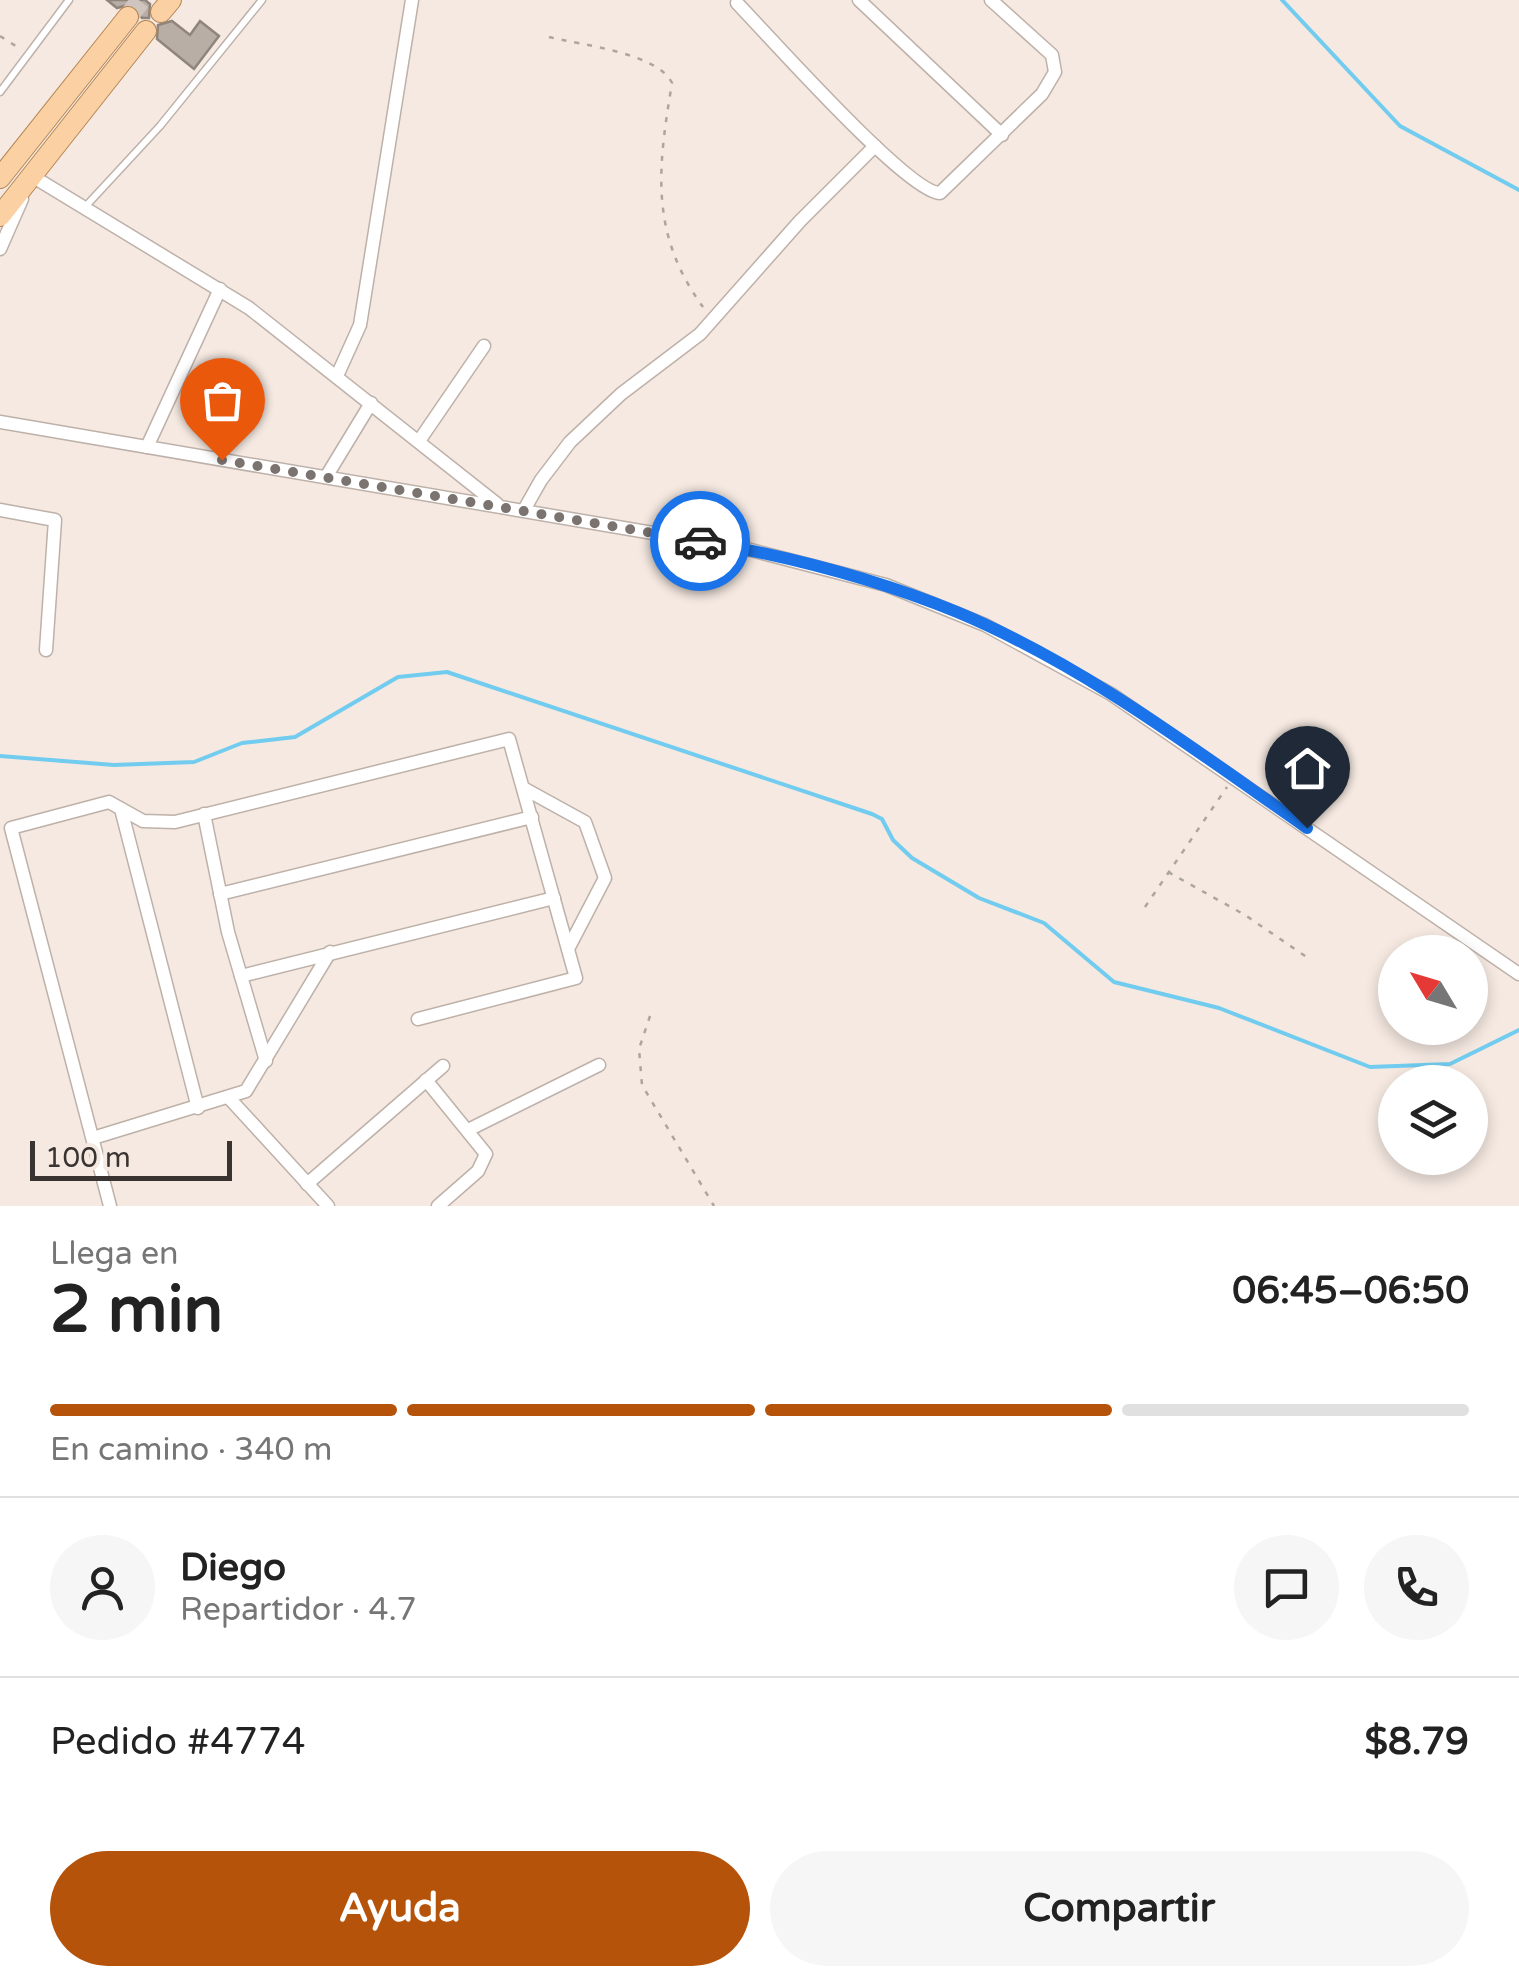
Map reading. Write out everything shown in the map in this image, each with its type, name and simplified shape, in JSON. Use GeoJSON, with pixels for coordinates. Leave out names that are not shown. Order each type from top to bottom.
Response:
{"type":"FeatureCollection","features":[{"type":"Feature","properties":{"kind":"main road"},"geometry":{"type":"LineString","coordinates":[[4,167],[128,17]]}},
{"type":"Feature","properties":{"kind":"main road"},"geometry":{"type":"LineString","coordinates":[[0,216],[146,31]]}},
{"type":"Feature","properties":{"kind":"main road"},"geometry":{"type":"LineString","coordinates":[[74,84],[92,99]]}},
{"type":"Feature","properties":{"kind":"street"},"geometry":{"type":"LineString","coordinates":[[337,376],[360,325],[412,0]]}},
{"type":"Feature","properties":{"kind":"street"},"geometry":{"type":"LineString","coordinates":[[859,0],[1002,135]]}},
{"type":"Feature","properties":{"kind":"street"},"geometry":{"type":"LineString","coordinates":[[737,4],[876,146],[918,185],[940,193],[1042,94],[1055,63],[1042,45],[991,0]]}},
{"type":"Feature","properties":{"kind":"street"},"geometry":{"type":"LineString","coordinates":[[524,510],[570,442],[712,321],[800,222],[876,146]]}},
{"type":"Feature","properties":{"kind":"street"},"geometry":{"type":"LineString","coordinates":[[0,249],[32,176],[220,289],[337,376],[498,506]]}},
{"type":"Feature","properties":{"kind":"street"},"geometry":{"type":"LineString","coordinates":[[147,447],[220,289]]}},
{"type":"Feature","properties":{"kind":"street"},"geometry":{"type":"LineString","coordinates":[[419,441],[484,346]]}},
{"type":"Feature","properties":{"kind":"street"},"geometry":{"type":"LineString","coordinates":[[326,477],[370,403]]}},
{"type":"Feature","properties":{"kind":"street"},"geometry":{"type":"LineString","coordinates":[[0,422],[747,549],[886,585],[985,625],[1086,679],[1519,974]]}},
{"type":"Feature","properties":{"kind":"street"},"geometry":{"type":"LineString","coordinates":[[0,510],[55,520],[46,650]]}},
{"type":"Feature","properties":{"kind":"street"},"geometry":{"type":"LineString","coordinates":[[110,1206],[11,828],[109,802],[158,822],[204,814],[505,738],[514,745],[576,978],[418,1019]]}},
{"type":"Feature","properties":{"kind":"street"},"geometry":{"type":"LineString","coordinates":[[525,789],[585,822],[605,878],[568,949]]}},
{"type":"Feature","properties":{"kind":"street"},"geometry":{"type":"LineString","coordinates":[[121,809],[198,1108]]}},
{"type":"Feature","properties":{"kind":"street"},"geometry":{"type":"LineString","coordinates":[[204,814],[220,894],[266,1061]]}},
{"type":"Feature","properties":{"kind":"street"},"geometry":{"type":"LineString","coordinates":[[220,894],[532,817]]}},
{"type":"Feature","properties":{"kind":"street"},"geometry":{"type":"LineString","coordinates":[[241,976],[554,898]]}},
{"type":"Feature","properties":{"kind":"street"},"geometry":{"type":"LineString","coordinates":[[92,1138],[246,1091],[330,952]]}},
{"type":"Feature","properties":{"kind":"street"},"geometry":{"type":"LineString","coordinates":[[468,1130],[599,1065]]}},
{"type":"Feature","properties":{"kind":"street"},"geometry":{"type":"LineString","coordinates":[[307,1184],[443,1066]]}},
{"type":"Feature","properties":{"kind":"street"},"geometry":{"type":"LineString","coordinates":[[426,1080],[486,1154],[485,1162],[438,1206]]}},
{"type":"Feature","properties":{"kind":"street"},"geometry":{"type":"LineString","coordinates":[[230,1099],[328,1206]]}},
{"type":"Feature","properties":{"kind":"lane"},"geometry":{"type":"LineString","coordinates":[[0,92],[69,0]]}},
{"type":"Feature","properties":{"kind":"lane"},"geometry":{"type":"LineString","coordinates":[[84,208],[160,126],[262,0]]}},
{"type":"Feature","properties":{"kind":"path"},"geometry":{"type":"LineString","coordinates":[[0,36],[28,55]]}},
{"type":"Feature","properties":{"kind":"path"},"geometry":{"type":"LineString","coordinates":[[549,37],[652,62],[668,75],[672,83],[658,186],[664,220],[678,262],[712,321]]}},
{"type":"Feature","properties":{"kind":"path"},"geometry":{"type":"LineString","coordinates":[[1144,907],[1234,778]]}},
{"type":"Feature","properties":{"kind":"path"},"geometry":{"type":"LineString","coordinates":[[1168,872],[1245,915],[1308,958]]}},
{"type":"Feature","properties":{"kind":"path"},"geometry":{"type":"LineString","coordinates":[[650,1016],[639,1048],[642,1084],[714,1206]]}},
{"type":"Feature","properties":{"kind":"building"},"geometry":{"type":"Polygon","coordinates":[[[107,0],[145,0],[150,4],[149,18],[142,18],[131,4],[117,8],[107,0]]]}},
{"type":"Feature","properties":{"kind":"building"},"geometry":{"type":"Polygon","coordinates":[[[172,21],[190,35],[200,21],[219,36],[194,69],[157,39],[158,25],[172,21]]]}},
{"type":"Feature","properties":{"kind":"waterway"},"geometry":{"type":"LineString","coordinates":[[1282,0],[1400,126],[1519,190]]}},
{"type":"Feature","properties":{"kind":"waterway"},"geometry":{"type":"LineString","coordinates":[[0,756],[114,765],[194,762],[242,743],[295,737],[398,677],[447,672],[872,814],[882,819],[893,840],[912,858],[979,898],[1044,923],[1114,982],[1219,1008],[1370,1067],[1450,1064],[1519,1030]]}},
{"type":"Feature","properties":{"kind":"tunnel"},"geometry":{"type":"LineString","coordinates":[[128,17],[141,0]]}},
{"type":"Feature","properties":{"kind":"way so far"},"geometry":{"type":"LineString","coordinates":[[222,460],[700,541]]}},
{"type":"Feature","properties":{"kind":"route"},"geometry":{"type":"LineString","coordinates":[[700,541],[747,549],[886,585],[985,625],[1112,694],[1307,828]]}}]}
